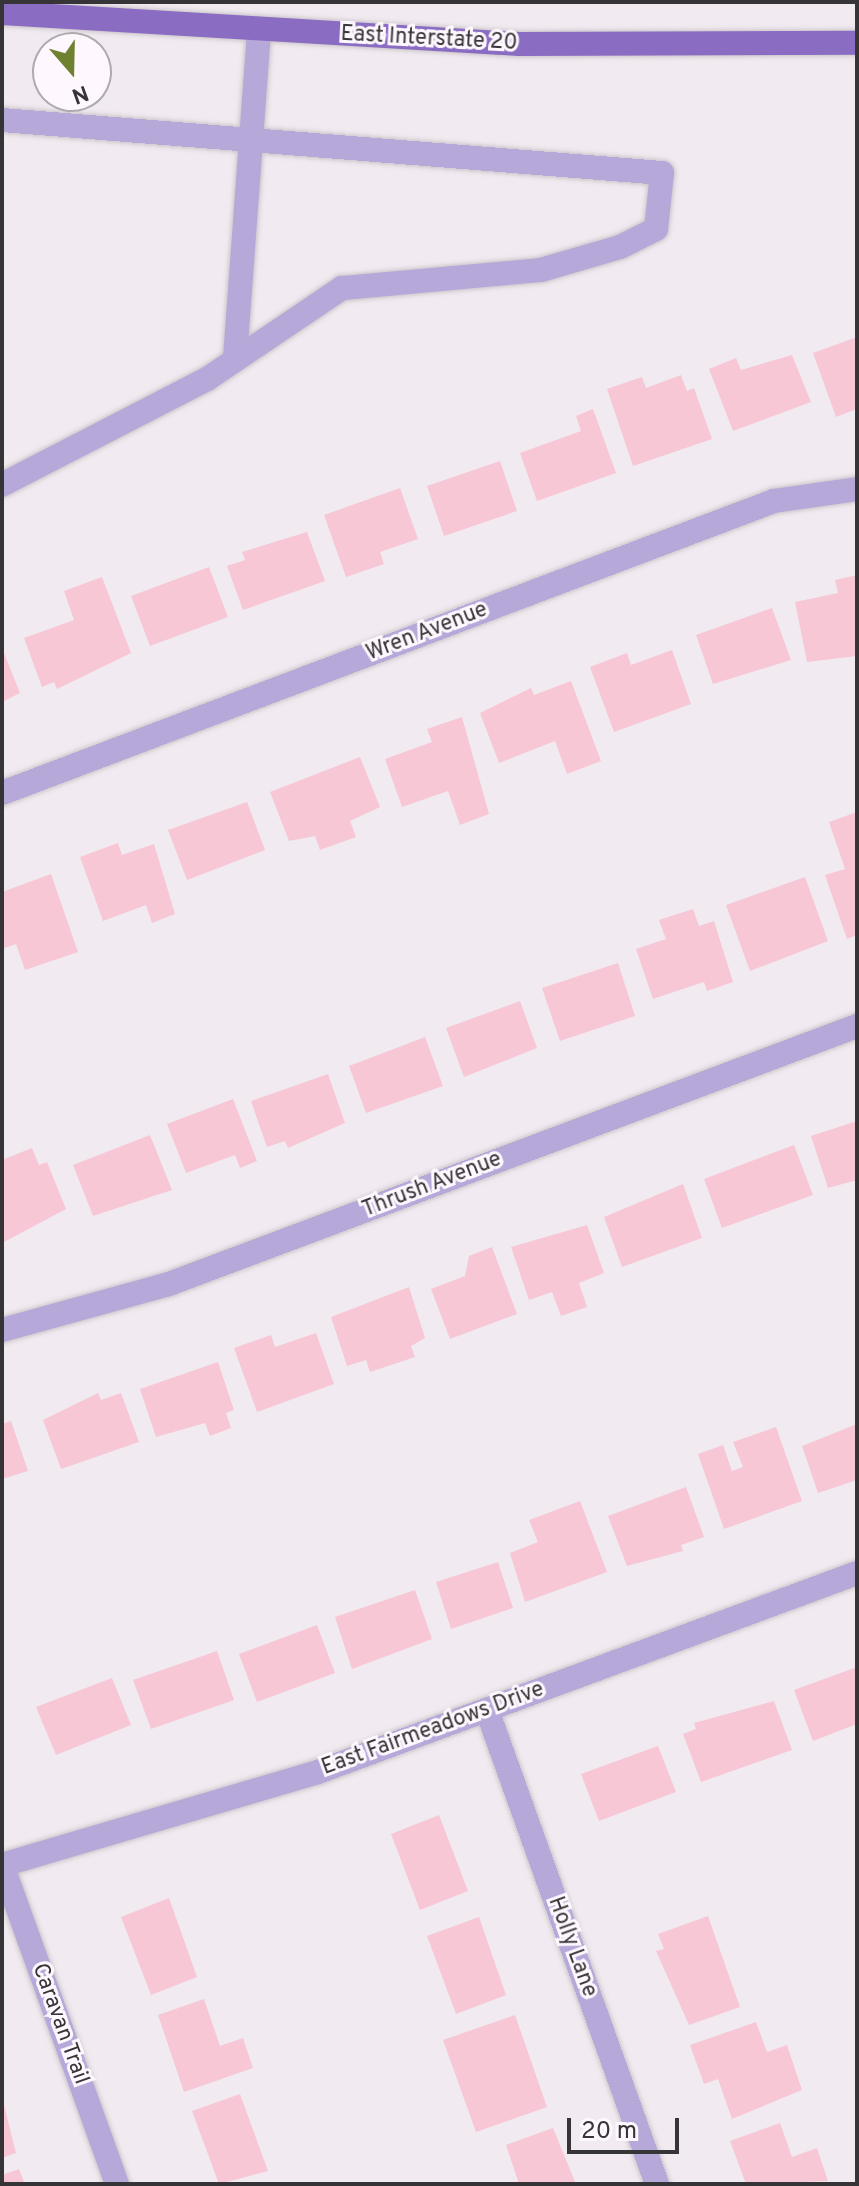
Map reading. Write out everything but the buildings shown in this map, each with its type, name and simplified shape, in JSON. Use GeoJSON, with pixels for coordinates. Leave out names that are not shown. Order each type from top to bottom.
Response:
{"type":"FeatureCollection","features":[{"type":"Feature","properties":{"kind":"main road","name":"East Interstate 20"},"geometry":{"type":"LineString","coordinates":[[2,13],[519,44],[857,43]]}},
{"type":"Feature","properties":{"kind":"street"},"geometry":{"type":"LineString","coordinates":[[235,358],[259,29]]}},
{"type":"Feature","properties":{"kind":"street"},"geometry":{"type":"LineString","coordinates":[[2,120],[662,173],[656,229],[620,247],[541,270],[342,288],[235,358],[2,485]]}},
{"type":"Feature","properties":{"kind":"street","name":"Wren Avenue"},"geometry":{"type":"LineString","coordinates":[[2,793],[774,501],[857,489]]}},
{"type":"Feature","properties":{"kind":"street","name":"Thrush Avenue"},"geometry":{"type":"LineString","coordinates":[[2,1330],[169,1284],[857,1026]]}},
{"type":"Feature","properties":{"kind":"street","name":"East Fairmeadows Drive"},"geometry":{"type":"LineString","coordinates":[[2,1865],[318,1772],[857,1573]]}},
{"type":"Feature","properties":{"kind":"street","name":"Holly Lane"},"geometry":{"type":"LineString","coordinates":[[487,1710],[657,2184]]}},
{"type":"Feature","properties":{"kind":"street","name":"Caravan Trail"},"geometry":{"type":"LineString","coordinates":[[2,1865],[117,2184]]}}]}
